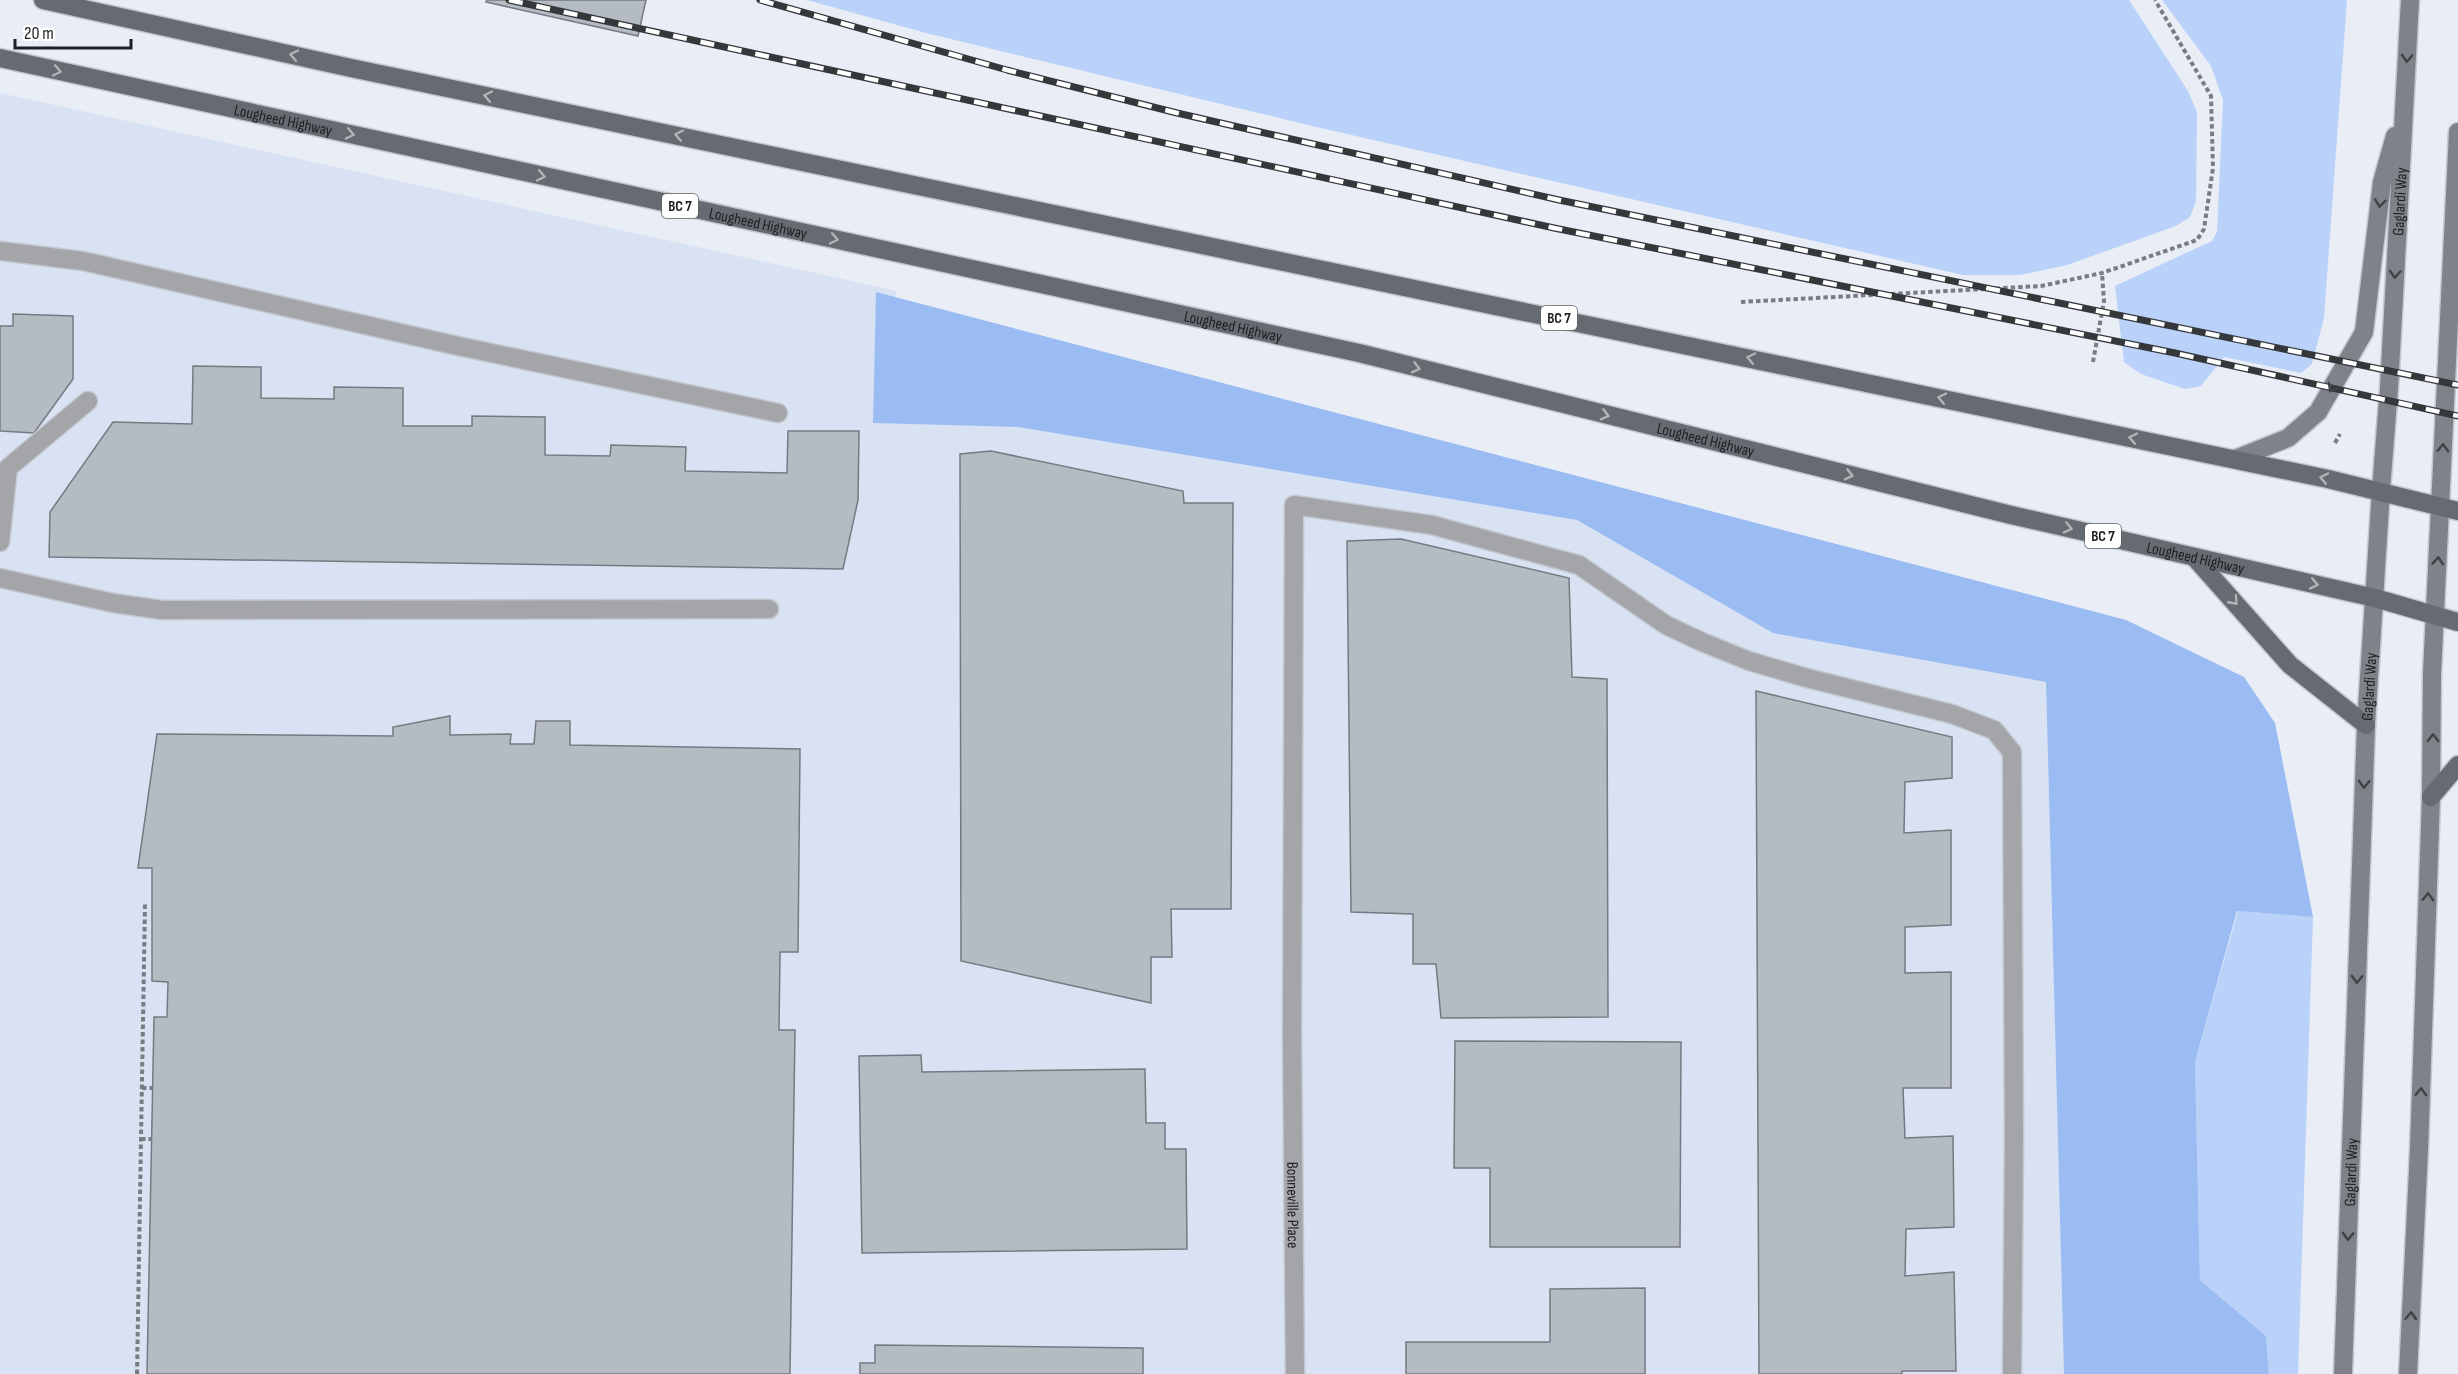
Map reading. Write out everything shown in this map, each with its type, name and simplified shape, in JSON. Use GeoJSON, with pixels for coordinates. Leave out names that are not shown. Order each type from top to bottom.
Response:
{"type":"FeatureCollection","features":[{"type":"Feature","properties":{"kind":"main road","name":"BC 7"},"geometry":{"type":"LineString","coordinates":[[43,0],[351,68],[2235,459],[2381,490],[2450,508]]}},
{"type":"Feature","properties":{"kind":"main road","name":"Gaglardi Way"},"geometry":{"type":"LineString","coordinates":[[2343,1374],[2366,725],[2390,388],[2409,0]]}},
{"type":"Feature","properties":{"kind":"main road","name":"Lougheed Highway"},"geometry":{"type":"LineString","coordinates":[[0,58],[1359,353],[1691,437],[2195,558],[2375,598],[2458,622]]}},
{"type":"Feature","properties":{"kind":"main road"},"geometry":{"type":"LineString","coordinates":[[2235,459],[2288,438],[2318,412],[2364,332],[2382,182],[2404,105]]}},
{"type":"Feature","properties":{"kind":"main road"},"geometry":{"type":"LineString","coordinates":[[2408,1374],[2419,1150],[2435,615],[2450,508],[2458,132]]}},
{"type":"Feature","properties":{"kind":"main road"},"geometry":{"type":"LineString","coordinates":[[2195,558],[2290,665],[2366,725]]}},
{"type":"Feature","properties":{"kind":"main road"},"geometry":{"type":"LineString","coordinates":[[2431,797],[2458,765]]}},
{"type":"Feature","properties":{"kind":"street"},"geometry":{"type":"LineString","coordinates":[[0,250],[83,261],[458,346],[778,413]]}},
{"type":"Feature","properties":{"kind":"street"},"geometry":{"type":"LineString","coordinates":[[0,542],[8,468],[88,401]]}},
{"type":"Feature","properties":{"kind":"street","name":"Bonneville Place"},"geometry":{"type":"LineString","coordinates":[[1295,1374],[1292,1035],[1294,505],[1432,525],[1579,565],[1666,625],[1749,661],[1952,714],[1994,730],[2012,752],[2014,1138],[2012,1374]]}},
{"type":"Feature","properties":{"kind":"street"},"geometry":{"type":"LineString","coordinates":[[0,578],[113,603],[162,610],[769,609]]}},
{"type":"Feature","properties":{"kind":"path"},"geometry":{"type":"LineString","coordinates":[[1741,302],[2041,286],[2102,273],[2197,240],[2204,229],[2213,168],[2211,96],[2155,0]]}},
{"type":"Feature","properties":{"kind":"path"},"geometry":{"type":"LineString","coordinates":[[2093,362],[2104,301],[2102,273]]}},
{"type":"Feature","properties":{"kind":"path"},"geometry":{"type":"LineString","coordinates":[[137,1374],[145,904]]}},
{"type":"Feature","properties":{"kind":"path"},"geometry":{"type":"LineString","coordinates":[[142,1088],[153,1088]]}},
{"type":"Feature","properties":{"kind":"path"},"geometry":{"type":"LineString","coordinates":[[141,1139],[152,1139]]}},
{"type":"Feature","properties":{"kind":"shaded area"},"geometry":{"type":"Polygon","coordinates":[[[807,0],[2129,0],[2188,91],[2197,112],[2196,201],[2190,217],[2176,226],[2067,265],[2020,275],[1963,275],[1308,125],[926,33],[807,0]]]}},
{"type":"Feature","properties":{"kind":"shaded area"},"geometry":{"type":"Polygon","coordinates":[[[2162,0],[2347,0],[2324,318],[2312,364],[2301,373],[2224,357],[2201,386],[2185,389],[2141,374],[2124,362],[2115,286],[2212,241],[2217,232],[2223,100],[2211,66],[2162,0]]]}},
{"type":"Feature","properties":{"kind":"shaded area"},"geometry":{"type":"Polygon","coordinates":[[[0,93],[897,291],[892,309],[881,423],[1018,427],[1577,520],[1773,633],[2046,682],[2064,1374],[0,1374],[0,93]]]}},
{"type":"Feature","properties":{"kind":"shaded area"},"geometry":{"type":"Polygon","coordinates":[[[876,292],[2126,620],[2244,677],[2275,723],[2313,917],[2237,911],[2195,1062],[2200,1280],[2266,1336],[2269,1374],[2064,1374],[2046,682],[1773,633],[1577,520],[1018,427],[873,423],[876,292]]]}},
{"type":"Feature","properties":{"kind":"shaded area"},"geometry":{"type":"Polygon","coordinates":[[[2238,911],[2313,917],[2298,1374],[2269,1374],[2266,1336],[2200,1280],[2195,1062],[2238,911]]]}},
{"type":"Feature","properties":{"kind":"building"},"geometry":{"type":"Polygon","coordinates":[[[487,0],[646,0],[638,36],[486,2],[487,0]]]}},
{"type":"Feature","properties":{"kind":"building"},"geometry":{"type":"Polygon","coordinates":[[[13,314],[73,316],[73,379],[34,433],[0,431],[0,326],[13,326],[13,314]]]}},
{"type":"Feature","properties":{"kind":"building"},"geometry":{"type":"Polygon","coordinates":[[[193,366],[261,367],[261,398],[334,399],[334,387],[403,388],[403,426],[472,426],[472,416],[545,417],[545,455],[610,456],[611,445],[686,447],[685,471],[787,473],[788,431],[859,431],[858,500],[843,569],[49,557],[50,512],[113,422],[192,424],[193,366]]]}},
{"type":"Feature","properties":{"kind":"building"},"geometry":{"type":"Polygon","coordinates":[[[991,451],[1183,491],[1184,503],[1233,503],[1231,909],[1171,909],[1172,957],[1151,957],[1151,1003],[961,961],[960,454],[991,451]]]}},
{"type":"Feature","properties":{"kind":"building"},"geometry":{"type":"Polygon","coordinates":[[[1401,539],[1569,578],[1572,677],[1607,679],[1608,1017],[1441,1018],[1436,964],[1413,964],[1413,914],[1351,912],[1347,541],[1401,539]]]}},
{"type":"Feature","properties":{"kind":"building"},"geometry":{"type":"Polygon","coordinates":[[[1756,691],[1952,737],[1952,778],[1905,782],[1904,833],[1951,830],[1951,925],[1905,927],[1905,973],[1951,972],[1951,1088],[1903,1088],[1905,1138],[1953,1136],[1954,1227],[1906,1229],[1905,1276],[1954,1272],[1956,1371],[1902,1371],[1902,1374],[1759,1374],[1756,691]]]}},
{"type":"Feature","properties":{"kind":"building"},"geometry":{"type":"Polygon","coordinates":[[[450,716],[450,735],[511,734],[510,744],[534,744],[536,721],[570,721],[570,745],[800,749],[798,952],[780,952],[779,1030],[795,1030],[790,1374],[147,1374],[154,1017],[167,1017],[168,982],[152,981],[152,868],[138,868],[157,734],[393,736],[393,727],[450,716]]]}},
{"type":"Feature","properties":{"kind":"building"},"geometry":{"type":"Polygon","coordinates":[[[1455,1041],[1681,1042],[1680,1247],[1490,1247],[1490,1168],[1454,1168],[1455,1041]]]}},
{"type":"Feature","properties":{"kind":"building"},"geometry":{"type":"Polygon","coordinates":[[[921,1055],[922,1072],[1145,1069],[1146,1123],[1165,1123],[1165,1149],[1186,1149],[1187,1249],[862,1253],[859,1056],[921,1055]]]}},
{"type":"Feature","properties":{"kind":"building"},"geometry":{"type":"Polygon","coordinates":[[[1645,1288],[1645,1374],[1406,1374],[1406,1342],[1550,1342],[1550,1289],[1645,1288]]]}},
{"type":"Feature","properties":{"kind":"building"},"geometry":{"type":"Polygon","coordinates":[[[875,1345],[1143,1348],[1143,1374],[860,1374],[860,1363],[875,1363],[875,1345]]]}},
{"type":"Feature","properties":{"kind":"railway"},"geometry":{"type":"LineString","coordinates":[[509,0],[1554,228],[2175,353],[2458,416]]}},
{"type":"Feature","properties":{"kind":"railway"},"geometry":{"type":"LineString","coordinates":[[760,0],[1007,70],[1177,113],[1559,200],[2458,385]]}}]}
